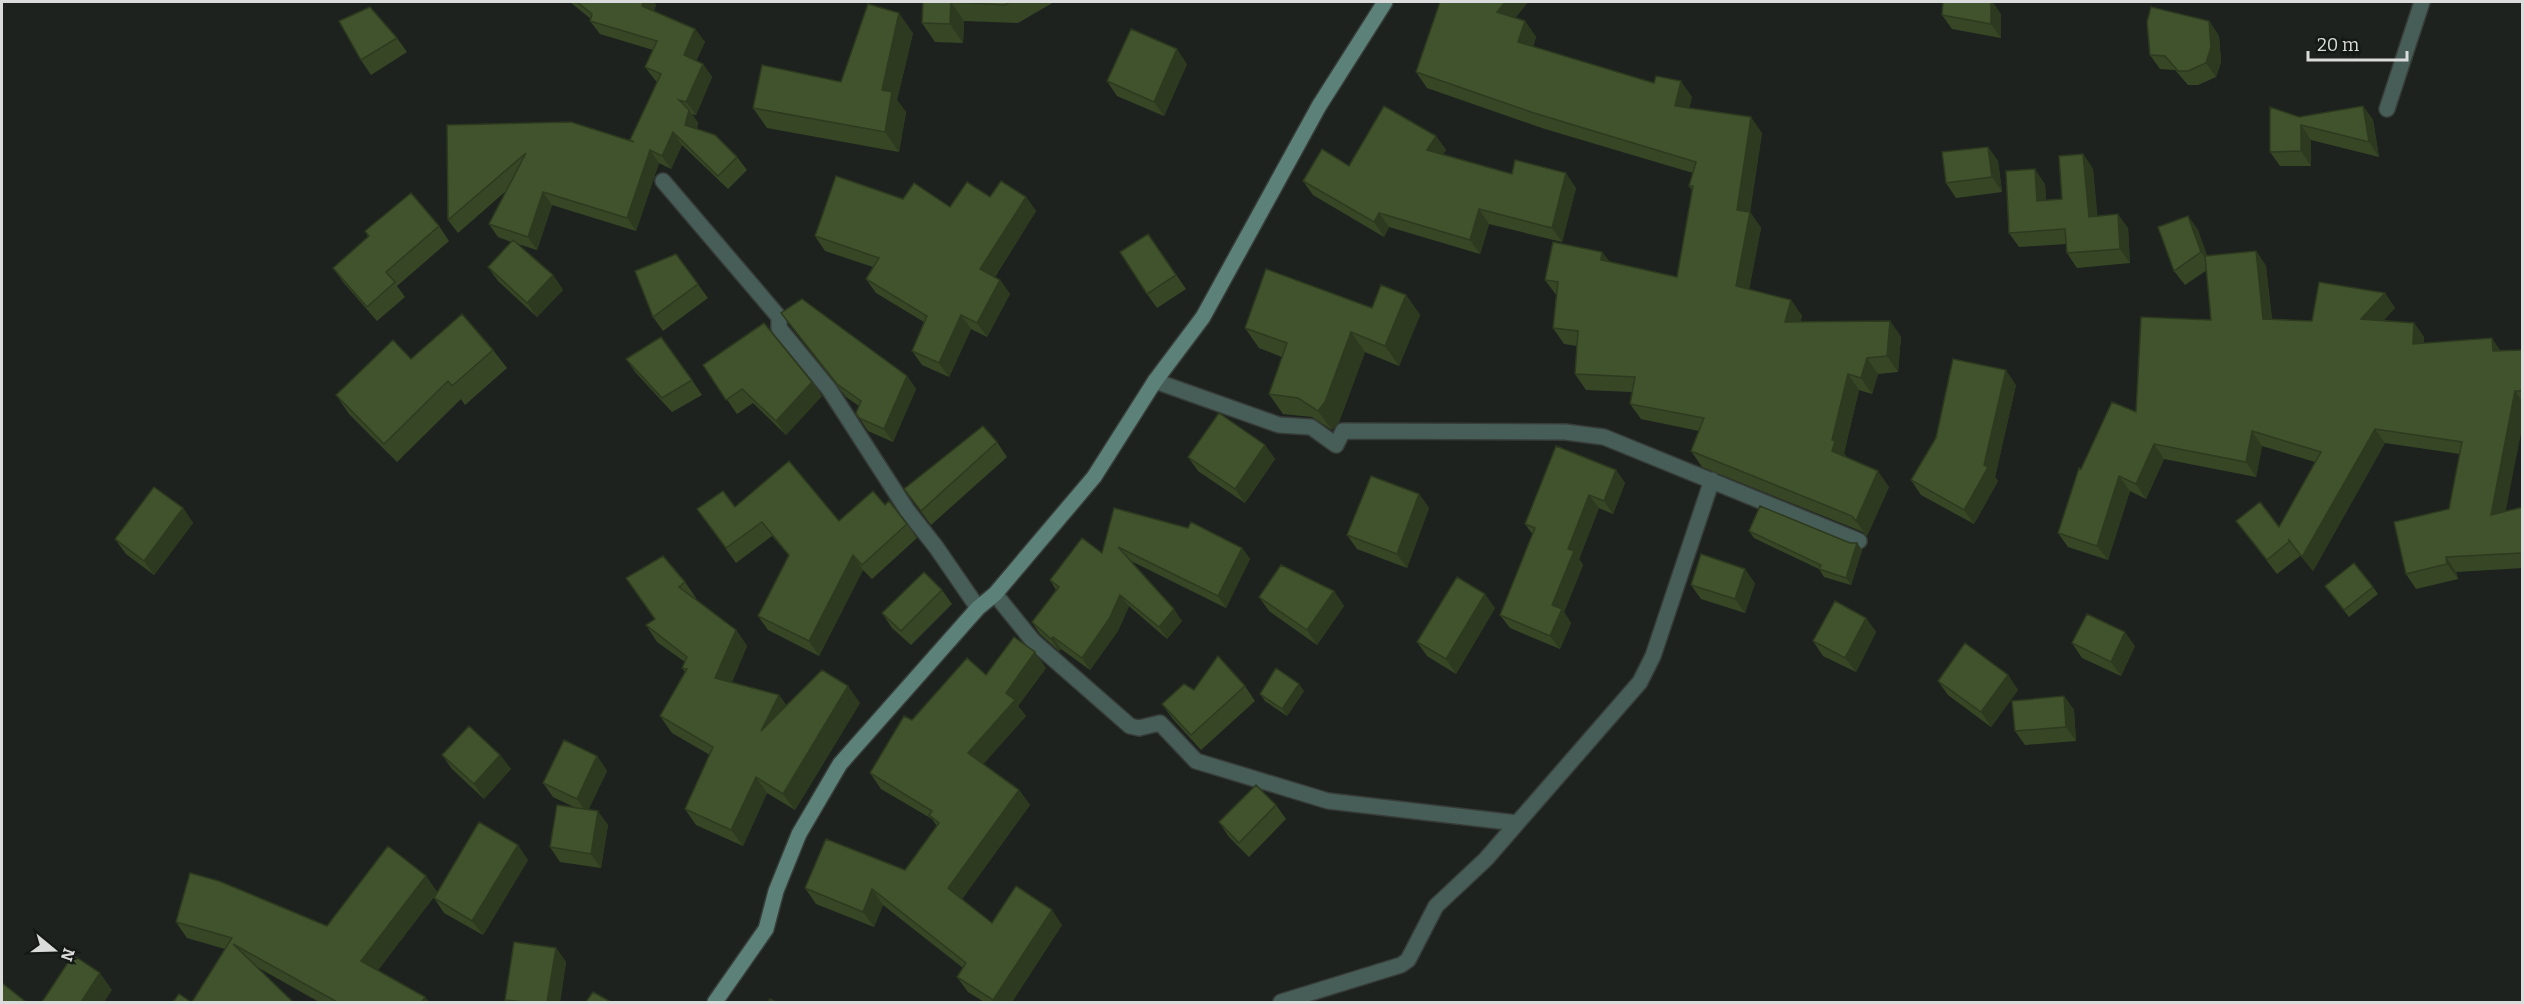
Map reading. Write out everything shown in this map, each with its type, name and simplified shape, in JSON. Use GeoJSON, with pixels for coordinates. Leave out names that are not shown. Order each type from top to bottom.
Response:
{"type":"FeatureCollection","features":[{"type":"Feature","properties":{"kind":"street"},"geometry":{"type":"LineString","coordinates":[[715,1002],[766,929],[776,891],[799,834],[840,764],[978,608],[995,594],[1095,477],[1155,381],[1203,317],[1319,106],[1385,2]]}},
{"type":"Feature","properties":{"kind":"street"},"geometry":{"type":"LineString","coordinates":[[2386,109],[2422,2]]}},
{"type":"Feature","properties":{"kind":"street"},"geometry":{"type":"LineString","coordinates":[[663,181],[778,317],[779,328],[829,390],[907,510],[978,608]]}},
{"type":"Feature","properties":{"kind":"street"},"geometry":{"type":"LineString","coordinates":[[1155,381],[1280,425],[1311,428],[1336,445],[1343,431],[1585,433],[1624,443],[1859,541]]}},
{"type":"Feature","properties":{"kind":"street"},"geometry":{"type":"LineString","coordinates":[[1281,1002],[1401,965],[1412,954],[1436,906],[1486,859],[1640,682],[1648,669],[1712,480]]}},
{"type":"Feature","properties":{"kind":"street"},"geometry":{"type":"LineString","coordinates":[[995,594],[1033,641],[1130,726],[1139,728],[1160,723],[1196,761],[1336,802],[1516,823]]}},
{"type":"Feature","properties":{"kind":"building"},"geometry":{"type":"Polygon","coordinates":[[[577,2],[643,2],[642,6],[695,29],[684,55],[703,64],[686,102],[679,100],[689,110],[685,125],[715,135],[737,157],[718,176],[673,132],[662,156],[650,150],[627,218],[543,192],[528,237],[489,224],[526,153],[448,220],[447,125],[571,122],[634,142],[630,140],[661,74],[645,67],[657,41],[590,21],[592,14],[577,2]]]}},
{"type":"Feature","properties":{"kind":"building"},"geometry":{"type":"Polygon","coordinates":[[[923,2],[951,2],[950,24],[922,23],[923,2]]]}},
{"type":"Feature","properties":{"kind":"building"},"geometry":{"type":"Polygon","coordinates":[[[951,2],[1010,2],[1005,5],[951,2]]]}},
{"type":"Feature","properties":{"kind":"building"},"geometry":{"type":"Polygon","coordinates":[[[1440,2],[1505,2],[1497,12],[1525,21],[1518,42],[1654,83],[1656,76],[1681,81],[1675,106],[1751,117],[1737,210],[1750,212],[1736,286],[1791,300],[1785,322],[1890,321],[1887,356],[1867,358],[1861,378],[1848,374],[1832,440],[1835,441],[1832,451],[1878,471],[1856,521],[1852,516],[1691,451],[1704,418],[1630,404],[1635,377],[1575,374],[1578,331],[1553,328],[1558,282],[1545,280],[1553,242],[1602,252],[1601,260],[1677,277],[1693,186],[1689,186],[1696,162],[1534,113],[1416,72],[1440,2]]]}},
{"type":"Feature","properties":{"kind":"building"},"geometry":{"type":"Polygon","coordinates":[[[1943,2],[1991,2],[1991,24],[1942,15],[1943,2]]]}},
{"type":"Feature","properties":{"kind":"building"},"geometry":{"type":"Polygon","coordinates":[[[868,4],[899,13],[882,90],[892,92],[885,132],[753,108],[762,65],[841,82],[868,4]]]}},
{"type":"Feature","properties":{"kind":"building"},"geometry":{"type":"Polygon","coordinates":[[[370,7],[397,38],[361,60],[339,21],[370,7]]]}},
{"type":"Feature","properties":{"kind":"building"},"geometry":{"type":"Polygon","coordinates":[[[2151,7],[2209,21],[2211,47],[2206,63],[2188,71],[2178,71],[2165,56],[2150,55],[2147,22],[2151,7]]]}},
{"type":"Feature","properties":{"kind":"building"},"geometry":{"type":"Polygon","coordinates":[[[1131,29],[1177,49],[1154,102],[1107,81],[1131,29]]]}},
{"type":"Feature","properties":{"kind":"building"},"geometry":{"type":"Polygon","coordinates":[[[1384,106],[1436,136],[1427,150],[1512,174],[1515,160],[1566,173],[1552,228],[1479,209],[1470,240],[1379,213],[1374,222],[1303,181],[1322,149],[1349,166],[1384,106]]]}},
{"type":"Feature","properties":{"kind":"building"},"geometry":{"type":"Polygon","coordinates":[[[2363,106],[2369,142],[2301,125],[2301,151],[2270,152],[2270,107],[2299,117],[2363,106]]]}},
{"type":"Feature","properties":{"kind":"building"},"geometry":{"type":"Polygon","coordinates":[[[1988,147],[1992,177],[1946,183],[1942,152],[1988,147]]]}},
{"type":"Feature","properties":{"kind":"building"},"geometry":{"type":"Polygon","coordinates":[[[2083,154],[2089,217],[2118,214],[2120,249],[2067,253],[2065,229],[2009,233],[2006,171],[2035,169],[2037,201],[2062,199],[2059,156],[2083,154]]]}},
{"type":"Feature","properties":{"kind":"building"},"geometry":{"type":"Polygon","coordinates":[[[836,176],[903,199],[914,183],[950,207],[967,182],[990,197],[1001,181],[1026,197],[980,269],[1000,280],[977,323],[961,315],[939,363],[912,351],[927,316],[866,279],[879,258],[815,236],[836,176]]]}},
{"type":"Feature","properties":{"kind":"building"},"geometry":{"type":"Polygon","coordinates":[[[411,193],[439,226],[386,272],[395,282],[367,307],[333,268],[369,236],[365,231],[411,193]]]}},
{"type":"Feature","properties":{"kind":"building"},"geometry":{"type":"Polygon","coordinates":[[[2188,216],[2201,252],[2174,271],[2158,227],[2188,216]]]}},
{"type":"Feature","properties":{"kind":"building"},"geometry":{"type":"Polygon","coordinates":[[[1148,234],[1176,275],[1147,294],[1120,252],[1148,234]]]}},
{"type":"Feature","properties":{"kind":"building"},"geometry":{"type":"Polygon","coordinates":[[[513,240],[553,275],[527,303],[488,267],[513,240]]]}},
{"type":"Feature","properties":{"kind":"building"},"geometry":{"type":"Polygon","coordinates":[[[2256,251],[2263,319],[2312,321],[2319,282],[2385,293],[2361,319],[2414,323],[2413,344],[2492,338],[2493,351],[2523,350],[2523,391],[2515,391],[2491,515],[2523,507],[2523,553],[2446,557],[2447,564],[2406,574],[2394,522],[2449,509],[2462,442],[2375,429],[2302,557],[2290,541],[2267,560],[2236,521],[2260,502],[2279,527],[2321,452],[2252,431],[2246,462],[2154,444],[2136,484],[2119,476],[2097,546],[2058,533],[2079,468],[2081,469],[2112,402],[2136,412],[2141,317],[2211,320],[2205,256],[2256,251]]]}},
{"type":"Feature","properties":{"kind":"building"},"geometry":{"type":"Polygon","coordinates":[[[676,254],[698,284],[653,317],[635,271],[676,254]]]}},
{"type":"Feature","properties":{"kind":"building"},"geometry":{"type":"Polygon","coordinates":[[[1266,269],[1372,308],[1381,285],[1406,295],[1385,346],[1351,332],[1325,402],[1318,411],[1298,398],[1269,394],[1287,343],[1245,328],[1266,269]]]}},
{"type":"Feature","properties":{"kind":"building"},"geometry":{"type":"Polygon","coordinates":[[[802,299],[907,376],[884,429],[859,418],[856,413],[861,401],[837,384],[781,313],[802,299]]]}},
{"type":"Feature","properties":{"kind":"building"},"geometry":{"type":"Polygon","coordinates":[[[462,314],[493,350],[452,386],[448,381],[384,444],[336,395],[393,340],[411,359],[462,314]]]}},
{"type":"Feature","properties":{"kind":"building"},"geometry":{"type":"Polygon","coordinates":[[[764,323],[812,382],[776,421],[742,389],[726,400],[703,365],[764,323]]]}},
{"type":"Feature","properties":{"kind":"building"},"geometry":{"type":"Polygon","coordinates":[[[661,337],[692,380],[662,398],[626,359],[661,337]]]}},
{"type":"Feature","properties":{"kind":"building"},"geometry":{"type":"Polygon","coordinates":[[[1953,359],[2006,370],[1984,465],[1988,467],[1964,510],[1911,480],[1936,438],[1953,359]]]}},
{"type":"Feature","properties":{"kind":"building"},"geometry":{"type":"Polygon","coordinates":[[[1219,413],[1265,445],[1235,489],[1188,457],[1219,413]]]}},
{"type":"Feature","properties":{"kind":"building"},"geometry":{"type":"Polygon","coordinates":[[[983,426],[997,442],[921,511],[904,489],[983,426]]]}},
{"type":"Feature","properties":{"kind":"building"},"geometry":{"type":"Polygon","coordinates":[[[1556,446],[1616,470],[1604,501],[1589,495],[1568,549],[1574,551],[1552,605],[1562,609],[1550,636],[1500,615],[1535,528],[1525,524],[1556,446]]]}},
{"type":"Feature","properties":{"kind":"building"},"geometry":{"type":"Polygon","coordinates":[[[789,461],[839,521],[873,491],[885,505],[889,501],[907,524],[862,565],[853,555],[809,641],[758,616],[789,555],[762,522],[726,548],[697,509],[723,491],[735,507],[789,461]]]}},
{"type":"Feature","properties":{"kind":"building"},"geometry":{"type":"Polygon","coordinates":[[[1371,476],[1419,494],[1397,554],[1347,535],[1371,476]]]}},
{"type":"Feature","properties":{"kind":"building"},"geometry":{"type":"Polygon","coordinates":[[[154,487],[183,508],[144,561],[115,539],[154,487]]]}},
{"type":"Feature","properties":{"kind":"building"},"geometry":{"type":"Polygon","coordinates":[[[1760,506],[1850,543],[1857,543],[1846,578],[1819,569],[1821,565],[1749,531],[1760,506]]]}},
{"type":"Feature","properties":{"kind":"building"},"geometry":{"type":"Polygon","coordinates":[[[1114,508],[1188,528],[1191,522],[1242,548],[1218,596],[1118,547],[1174,609],[1159,627],[1120,595],[1109,619],[1082,658],[1053,637],[1051,639],[1032,622],[1059,587],[1050,580],[1082,538],[1102,553],[1114,508]]]}},
{"type":"Feature","properties":{"kind":"building"},"geometry":{"type":"Polygon","coordinates":[[[1701,554],[1745,569],[1735,599],[1691,585],[1701,554]]]}},
{"type":"Feature","properties":{"kind":"building"},"geometry":{"type":"Polygon","coordinates":[[[663,556],[685,582],[679,587],[736,630],[715,678],[779,695],[761,731],[822,670],[848,686],[783,794],[756,777],[731,830],[685,809],[713,747],[660,716],[687,669],[682,668],[687,657],[646,625],[655,619],[626,578],[663,556]]]}},
{"type":"Feature","properties":{"kind":"building"},"geometry":{"type":"Polygon","coordinates":[[[2354,563],[2373,587],[2344,610],[2325,586],[2354,563]]]}},
{"type":"Feature","properties":{"kind":"building"},"geometry":{"type":"Polygon","coordinates":[[[1281,565],[1334,591],[1307,630],[1259,597],[1281,565]]]}},
{"type":"Feature","properties":{"kind":"building"},"geometry":{"type":"Polygon","coordinates":[[[924,572],[942,590],[901,631],[882,613],[924,572]]]}},
{"type":"Feature","properties":{"kind":"building"},"geometry":{"type":"Polygon","coordinates":[[[1457,577],[1485,594],[1446,659],[1417,642],[1457,577]]]}},
{"type":"Feature","properties":{"kind":"building"},"geometry":{"type":"Polygon","coordinates":[[[1835,601],[1866,618],[1845,658],[1813,641],[1835,601]]]}},
{"type":"Feature","properties":{"kind":"building"},"geometry":{"type":"Polygon","coordinates":[[[2087,614],[2125,632],[2111,662],[2072,643],[2087,614]]]}},
{"type":"Feature","properties":{"kind":"building"},"geometry":{"type":"Polygon","coordinates":[[[1014,637],[1035,652],[1006,693],[1015,700],[968,753],[1019,790],[948,888],[992,923],[1016,886],[1052,910],[993,1000],[957,977],[966,963],[872,889],[863,912],[805,888],[826,839],[905,870],[939,823],[929,815],[932,811],[870,773],[904,716],[912,720],[967,658],[986,675],[1014,637]]]}},
{"type":"Feature","properties":{"kind":"building"},"geometry":{"type":"Polygon","coordinates":[[[1965,643],[2008,675],[1981,712],[1938,681],[1965,643]]]}},
{"type":"Feature","properties":{"kind":"building"},"geometry":{"type":"Polygon","coordinates":[[[1218,656],[1245,686],[1191,735],[1162,704],[1184,684],[1194,690],[1218,656]]]}},
{"type":"Feature","properties":{"kind":"building"},"geometry":{"type":"Polygon","coordinates":[[[1276,668],[1299,684],[1282,709],[1260,694],[1276,668]]]}},
{"type":"Feature","properties":{"kind":"building"},"geometry":{"type":"Polygon","coordinates":[[[2064,696],[2066,727],[2015,731],[2012,701],[2064,696]]]}},
{"type":"Feature","properties":{"kind":"building"},"geometry":{"type":"Polygon","coordinates":[[[469,726],[500,755],[474,784],[442,755],[469,726]]]}},
{"type":"Feature","properties":{"kind":"building"},"geometry":{"type":"Polygon","coordinates":[[[564,740],[597,756],[577,799],[543,783],[564,740]]]}},
{"type":"Feature","properties":{"kind":"building"},"geometry":{"type":"Polygon","coordinates":[[[1256,785],[1276,805],[1239,843],[1219,822],[1256,785]]]}},
{"type":"Feature","properties":{"kind":"building"},"geometry":{"type":"Polygon","coordinates":[[[557,805],[598,811],[591,854],[550,847],[557,805]]]}},
{"type":"Feature","properties":{"kind":"building"},"geometry":{"type":"Polygon","coordinates":[[[479,822],[518,845],[472,921],[434,898],[479,822]]]}},
{"type":"Feature","properties":{"kind":"building"},"geometry":{"type":"Polygon","coordinates":[[[388,846],[426,876],[361,961],[425,997],[422,1002],[337,1002],[233,944],[293,1002],[192,1002],[232,938],[176,922],[190,873],[219,881],[327,926],[388,846]]]}},
{"type":"Feature","properties":{"kind":"building"},"geometry":{"type":"Polygon","coordinates":[[[514,942],[556,948],[547,1002],[505,1000],[514,942]]]}},
{"type":"Feature","properties":{"kind":"building"},"geometry":{"type":"Polygon","coordinates":[[[73,955],[100,973],[81,1002],[42,1002],[73,955]]]}},
{"type":"Feature","properties":{"kind":"building"},"geometry":{"type":"Polygon","coordinates":[[[2,983],[26,1002],[2,1002],[2,983]]]}},
{"type":"Feature","properties":{"kind":"building"},"geometry":{"type":"Polygon","coordinates":[[[593,992],[611,1002],[586,1002],[593,992]]]}},
{"type":"Feature","properties":{"kind":"building"},"geometry":{"type":"Polygon","coordinates":[[[179,994],[191,1002],[173,1002],[179,994]]]}}]}
